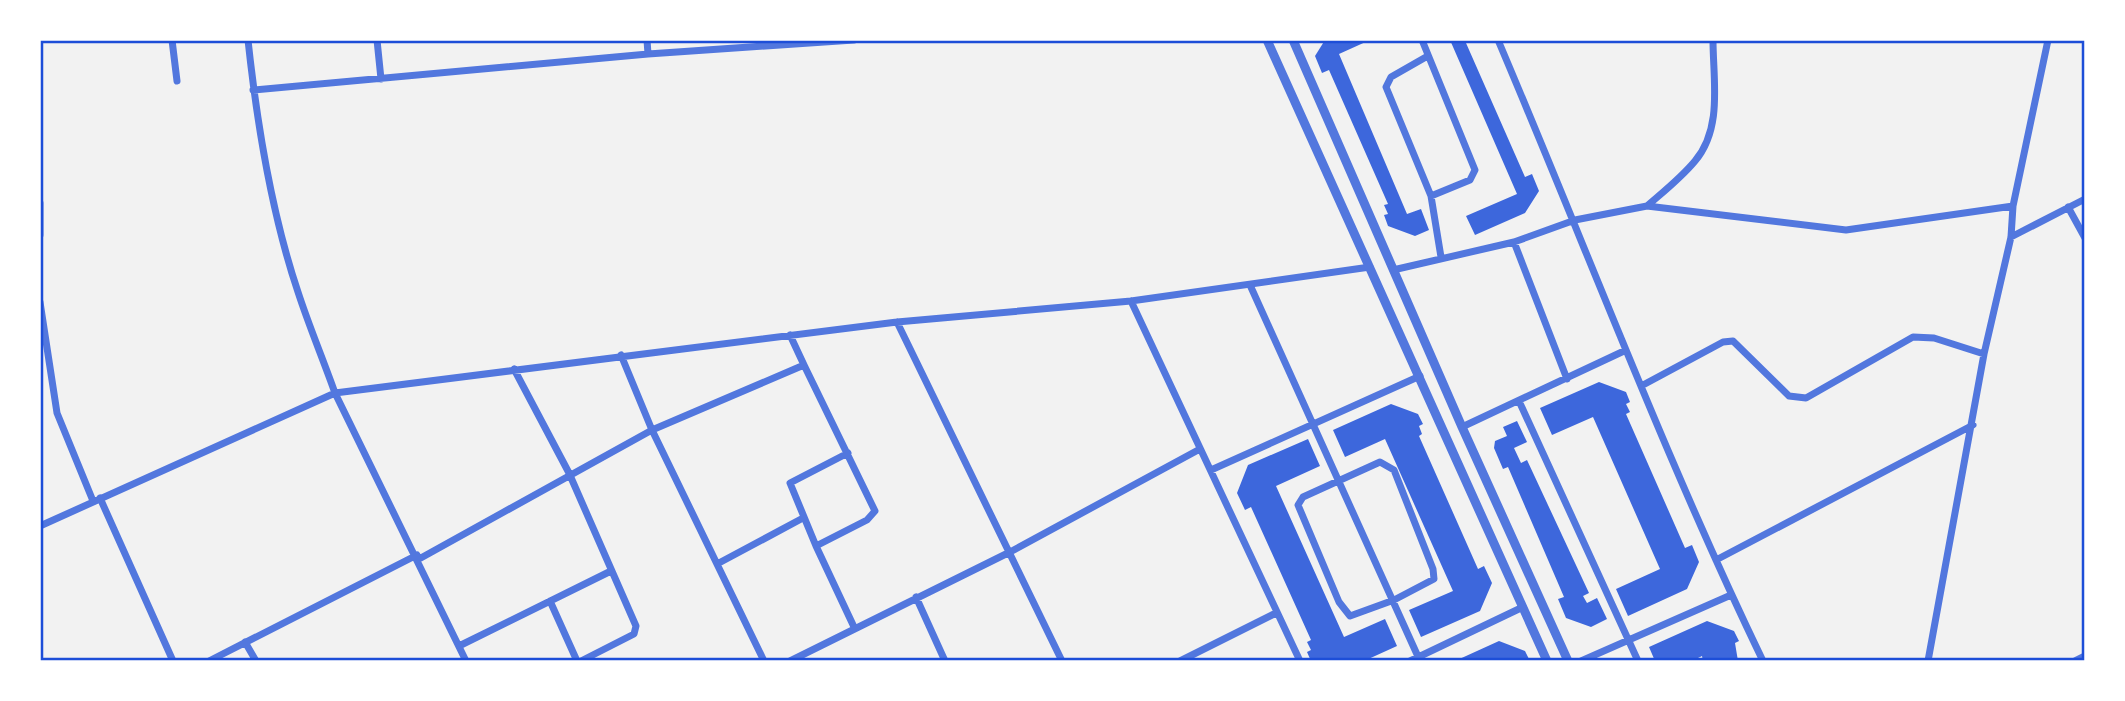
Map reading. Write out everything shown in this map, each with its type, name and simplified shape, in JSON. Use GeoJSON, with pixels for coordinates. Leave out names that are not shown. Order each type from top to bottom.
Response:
{"type":"FeatureCollection","features":[{"type":"Feature","properties":{"kind":"street"},"geometry":{"type":"LineString","coordinates":[[172,40],[177,81]]}},
{"type":"Feature","properties":{"kind":"street"},"geometry":{"type":"LineString","coordinates":[[248,40],[253,90],[275,207],[297,291],[335,393],[418,557],[466,661]]}},
{"type":"Feature","properties":{"kind":"street"},"geometry":{"type":"LineString","coordinates":[[377,40],[381,79]]}},
{"type":"Feature","properties":{"kind":"street"},"geometry":{"type":"LineString","coordinates":[[647,40],[648,54]]}},
{"type":"Feature","properties":{"kind":"street"},"geometry":{"type":"LineString","coordinates":[[253,90],[648,54],[854,40]]}},
{"type":"Feature","properties":{"kind":"street"},"geometry":{"type":"LineString","coordinates":[[1267,40],[1547,661]]}},
{"type":"Feature","properties":{"kind":"street"},"geometry":{"type":"LineString","coordinates":[[1293,40],[1462,427],[1568,661]]}},
{"type":"Feature","properties":{"kind":"street"},"geometry":{"type":"LineString","coordinates":[[1422,40],[1426,57],[1475,174],[1470,180],[1431,196]]}},
{"type":"Feature","properties":{"kind":"street"},"geometry":{"type":"LineString","coordinates":[[1497,40],[1575,220],[1624,351],[1643,385],[1731,595],[1763,661]]}},
{"type":"Feature","properties":{"kind":"street"},"geometry":{"type":"LineString","coordinates":[[1647,206],[1696,160],[1711,134],[1714,114],[1713,40]]}},
{"type":"Feature","properties":{"kind":"street"},"geometry":{"type":"LineString","coordinates":[[1928,661],[1984,354],[2011,237],[2013,206],[2048,40]]}},
{"type":"Feature","properties":{"kind":"street"},"geometry":{"type":"LineString","coordinates":[[1426,57],[1391,76],[1386,87],[1431,196],[1441,257]]}},
{"type":"Feature","properties":{"kind":"street"},"geometry":{"type":"LineString","coordinates":[[2011,237],[2085,199]]}},
{"type":"Feature","properties":{"kind":"street"},"geometry":{"type":"LineString","coordinates":[[40,203],[40,235]]}},
{"type":"Feature","properties":{"kind":"street"},"geometry":{"type":"LineString","coordinates":[[1393,270],[1514,242],[1575,220],[1647,206],[1846,230],[2013,206]]}},
{"type":"Feature","properties":{"kind":"street"},"geometry":{"type":"LineString","coordinates":[[2068,207],[2085,238]]}},
{"type":"Feature","properties":{"kind":"street"},"geometry":{"type":"LineString","coordinates":[[1514,242],[1567,379]]}},
{"type":"Feature","properties":{"kind":"street"},"geometry":{"type":"LineString","coordinates":[[40,526],[335,393],[897,322],[1131,301],[1370,267]]}},
{"type":"Feature","properties":{"kind":"street"},"geometry":{"type":"LineString","coordinates":[[1250,285],[1420,659]]}},
{"type":"Feature","properties":{"kind":"street"},"geometry":{"type":"LineString","coordinates":[[1131,301],[1300,661]]}},
{"type":"Feature","properties":{"kind":"street"},"geometry":{"type":"LineString","coordinates":[[40,302],[57,413],[173,661]]}},
{"type":"Feature","properties":{"kind":"street"},"geometry":{"type":"LineString","coordinates":[[897,322],[1062,661]]}},
{"type":"Feature","properties":{"kind":"street"},"geometry":{"type":"LineString","coordinates":[[790,335],[874,507],[874,515],[816,546]]}},
{"type":"Feature","properties":{"kind":"street"},"geometry":{"type":"LineString","coordinates":[[1643,385],[1723,342],[1733,341],[1789,396],[1798,400],[1913,337],[1934,338],[1984,354]]}},
{"type":"Feature","properties":{"kind":"street"},"geometry":{"type":"LineString","coordinates":[[1462,427],[1624,351]]}},
{"type":"Feature","properties":{"kind":"street"},"geometry":{"type":"LineString","coordinates":[[621,355],[652,430],[764,661]]}},
{"type":"Feature","properties":{"kind":"street"},"geometry":{"type":"LineString","coordinates":[[209,661],[418,557],[652,430],[804,365]]}},
{"type":"Feature","properties":{"kind":"street"},"geometry":{"type":"LineString","coordinates":[[514,369],[569,473],[637,631],[579,661],[550,601]]}},
{"type":"Feature","properties":{"kind":"street"},"geometry":{"type":"LineString","coordinates":[[1211,470],[1420,376]]}},
{"type":"Feature","properties":{"kind":"street"},"geometry":{"type":"LineString","coordinates":[[1519,401],[1638,661]]}},
{"type":"Feature","properties":{"kind":"street"},"geometry":{"type":"LineString","coordinates":[[1716,559],[1973,425]]}},
{"type":"Feature","properties":{"kind":"street"},"geometry":{"type":"LineString","coordinates":[[790,661],[1010,552],[1200,449]]}},
{"type":"Feature","properties":{"kind":"street"},"geometry":{"type":"LineString","coordinates":[[848,453],[792,481],[790,487],[854,627]]}},
{"type":"Feature","properties":{"kind":"street"},"geometry":{"type":"LineString","coordinates":[[1380,462],[1394,470],[1435,573],[1432,581],[1394,600],[1350,616],[1339,602],[1298,505],[1303,497],[1339,482],[1380,462]]}},
{"type":"Feature","properties":{"kind":"street"},"geometry":{"type":"LineString","coordinates":[[717,564],[803,518]]}},
{"type":"Feature","properties":{"kind":"street"},"geometry":{"type":"LineString","coordinates":[[459,646],[611,570]]}},
{"type":"Feature","properties":{"kind":"street"},"geometry":{"type":"LineString","coordinates":[[1581,661],[1731,595]]}},
{"type":"Feature","properties":{"kind":"street"},"geometry":{"type":"LineString","coordinates":[[916,597],[945,661]]}},
{"type":"Feature","properties":{"kind":"street"},"geometry":{"type":"LineString","coordinates":[[1410,661],[1420,659],[1523,607]]}},
{"type":"Feature","properties":{"kind":"street"},"geometry":{"type":"LineString","coordinates":[[1180,661],[1276,613]]}},
{"type":"Feature","properties":{"kind":"street"},"geometry":{"type":"LineString","coordinates":[[1535,634],[1552,626]]}},
{"type":"Feature","properties":{"kind":"street"},"geometry":{"type":"LineString","coordinates":[[245,642],[256,661]]}},
{"type":"Feature","properties":{"kind":"street"},"geometry":{"type":"LineString","coordinates":[[2075,661],[2085,656]]}},
{"type":"Feature","properties":{"kind":"building"},"geometry":{"type":"Polygon","coordinates":[[[1325,40],[1370,40],[1339,54],[1407,214],[1421,209],[1429,230],[1415,236],[1388,226],[1384,215],[1388,214],[1384,205],[1388,204],[1329,70],[1322,73],[1315,56],[1325,40]]]}},
{"type":"Feature","properties":{"kind":"building"},"geometry":{"type":"Polygon","coordinates":[[[1450,40],[1473,40],[1466,43],[1525,177],[1532,174],[1539,191],[1525,213],[1475,235],[1466,216],[1517,194],[1450,40]]]}},
{"type":"Feature","properties":{"kind":"building"},"geometry":{"type":"Polygon","coordinates":[[[1599,382],[1626,392],[1630,402],[1626,404],[1630,412],[1626,414],[1685,548],[1692,545],[1699,562],[1687,589],[1628,616],[1616,589],[1660,569],[1593,417],[1552,435],[1540,408],[1599,382]]]}},
{"type":"Feature","properties":{"kind":"building"},"geometry":{"type":"Polygon","coordinates":[[[1391,404],[1418,414],[1423,424],[1419,426],[1422,434],[1419,436],[1478,569],[1484,566],[1492,583],[1480,611],[1421,637],[1409,610],[1453,591],[1385,439],[1345,457],[1333,430],[1391,404]]]}},
{"type":"Feature","properties":{"kind":"building"},"geometry":{"type":"Polygon","coordinates":[[[1517,421],[1527,442],[1514,448],[1521,463],[1527,460],[1589,593],[1583,596],[1587,603],[1597,598],[1607,619],[1591,627],[1566,618],[1558,599],[1564,597],[1508,467],[1503,469],[1494,448],[1495,441],[1507,436],[1503,427],[1517,421]]]}},
{"type":"Feature","properties":{"kind":"building"},"geometry":{"type":"Polygon","coordinates":[[[1308,439],[1320,466],[1276,486],[1344,637],[1385,619],[1397,646],[1364,661],[1311,661],[1307,652],[1311,650],[1307,642],[1311,640],[1251,507],[1245,510],[1237,493],[1248,465],[1308,439]]]}},
{"type":"Feature","properties":{"kind":"building"},"geometry":{"type":"Polygon","coordinates":[[[1707,621],[1734,631],[1739,641],[1735,643],[1738,661],[1703,661],[1702,656],[1692,661],[1655,661],[1649,647],[1707,621]]]}},
{"type":"Feature","properties":{"kind":"building"},"geometry":{"type":"Polygon","coordinates":[[[1499,641],[1525,651],[1530,661],[1455,661],[1499,641]]]}}]}
